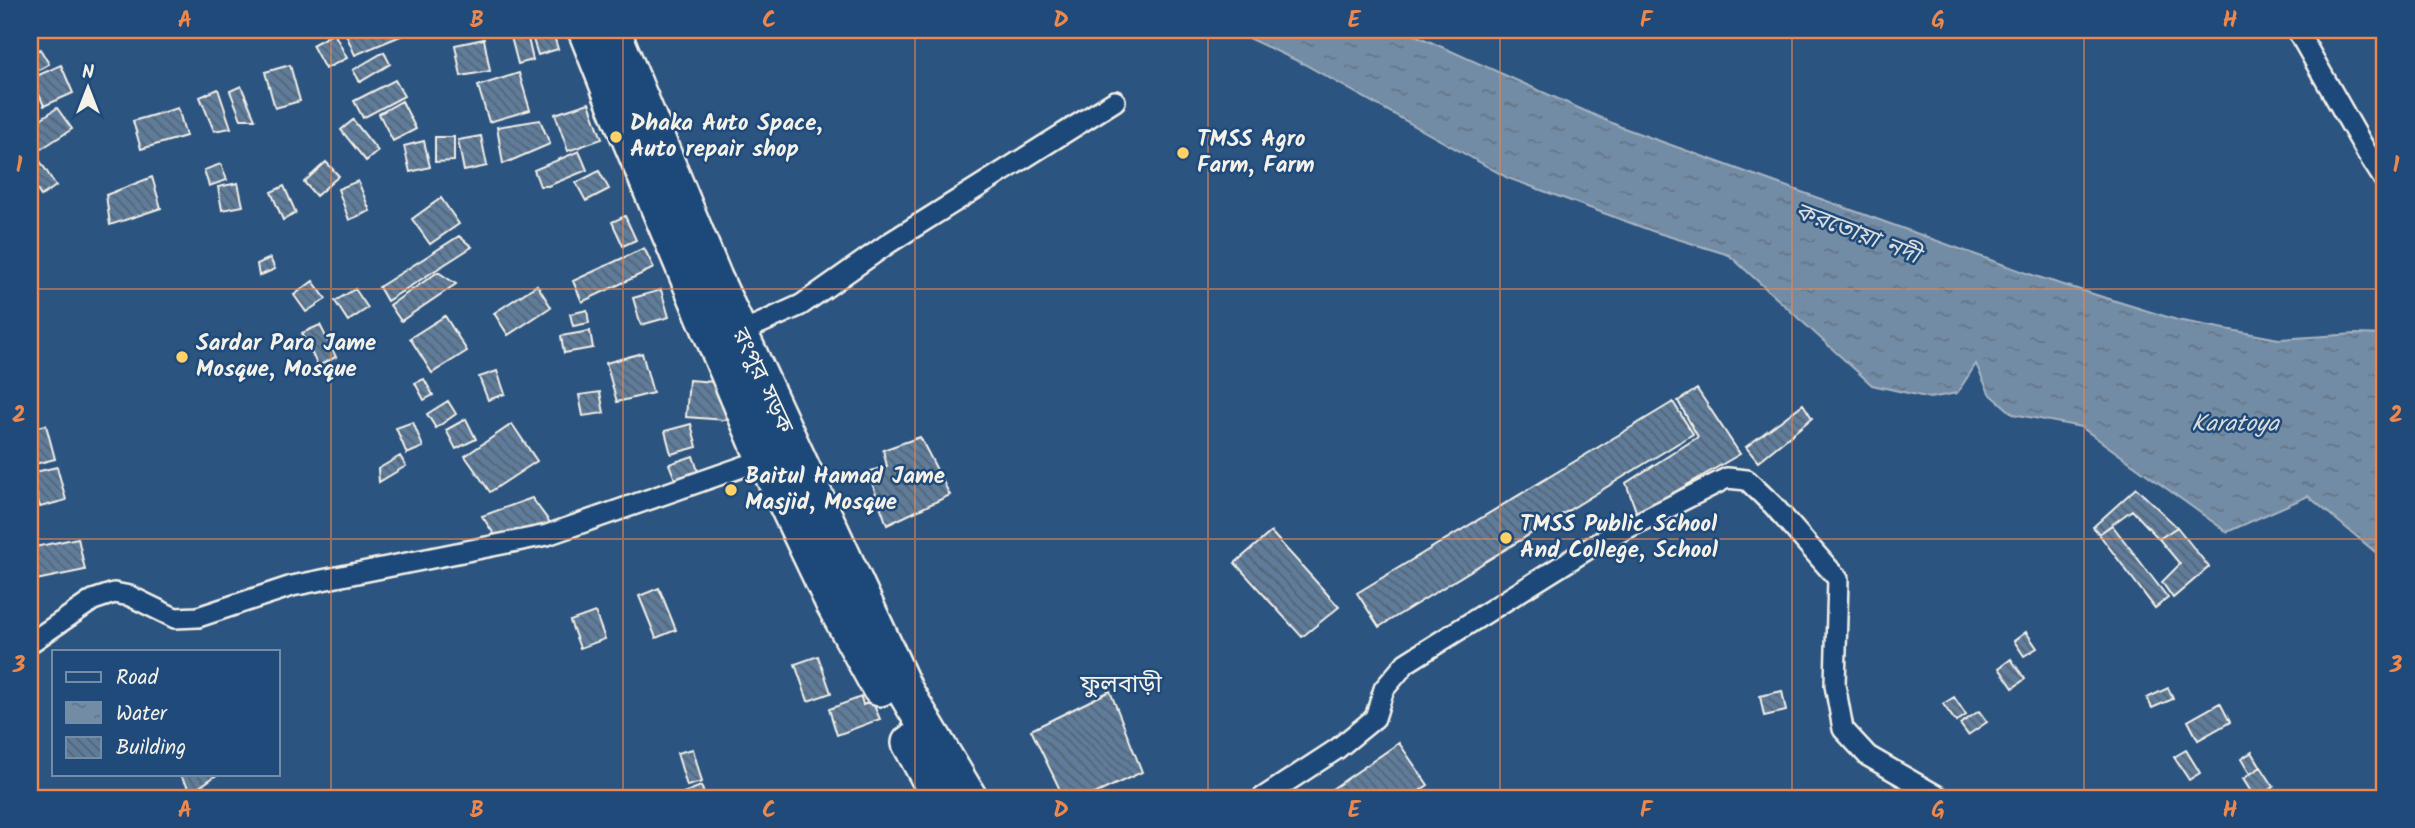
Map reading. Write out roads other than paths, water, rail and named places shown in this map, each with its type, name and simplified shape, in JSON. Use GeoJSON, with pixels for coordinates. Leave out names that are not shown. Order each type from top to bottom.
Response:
{"type":"FeatureCollection","features":[{"type":"Feature","properties":{"kind":"highway","name":"রংপুর সড়ক"},"geometry":{"type":"LineString","coordinates":[[586,30],[765,459],[833,602],[940,798]]}},
{"type":"Feature","properties":{"kind":"highway","name":"রংপুর সড়ক"},"geometry":{"type":"LineString","coordinates":[[612,30],[714,278],[905,691],[969,798]]}},
{"type":"Feature","properties":{"kind":"street"},"geometry":{"type":"LineString","coordinates":[[2297,30],[2385,181]]}},
{"type":"Feature","properties":{"kind":"street"},"geometry":{"type":"LineString","coordinates":[[739,333],[801,305],[889,243],[1115,101]]}},
{"type":"Feature","properties":{"kind":"street"},"geometry":{"type":"LineString","coordinates":[[30,643],[93,600],[114,593],[130,596],[175,618],[198,617],[292,586],[547,535],[765,459]]}},
{"type":"Feature","properties":{"kind":"street"},"geometry":{"type":"LineString","coordinates":[[1262,798],[1337,749],[1375,718],[1384,689],[1406,663],[1596,544],[1727,478],[1747,480],[1773,505],[1838,579],[1835,685],[1843,729],[1868,756],[1941,798]]}},
{"type":"Feature","properties":{"kind":"water","name":"Karatoya"},"geometry":{"type":"Polygon","coordinates":[[[1231,30],[1404,30],[1621,127],[2035,276],[2177,320],[2279,339],[2385,335],[2385,560],[2308,496],[2227,532],[2081,427],[2013,414],[1989,393],[1976,364],[1957,393],[1930,398],[1872,385],[1729,255],[1655,232],[1508,178],[1304,64],[1231,30]]]}},
{"type":"Feature","properties":{"kind":"place","name":"Dhaka Auto Space, Auto repair shop"},"geometry":{"type":"Point","coordinates":[616,137]}},
{"type":"Feature","properties":{"kind":"place","name":"TMSS Agro Farm, Farm"},"geometry":{"type":"Point","coordinates":[1183,153]}},
{"type":"Feature","properties":{"kind":"place","name":"Sardar Para Jame Mosque, Mosque"},"geometry":{"type":"Point","coordinates":[182,357]}},
{"type":"Feature","properties":{"kind":"place","name":"Baitul Hamad Jame Masjid, Mosque"},"geometry":{"type":"Point","coordinates":[731,490]}},
{"type":"Feature","properties":{"kind":"place","name":"TMSS Public School And College, School"},"geometry":{"type":"Point","coordinates":[1506,538]}},
{"type":"Feature","properties":{"kind":"district","name":"ফুলবাড়ী"},"geometry":{"type":"Point","coordinates":[1121,685]}},
{"type":"Feature","properties":{"kind":"water label","name":"করতোয়া নদী"},"geometry":{"type":"Point","coordinates":[1857,234]}}]}
